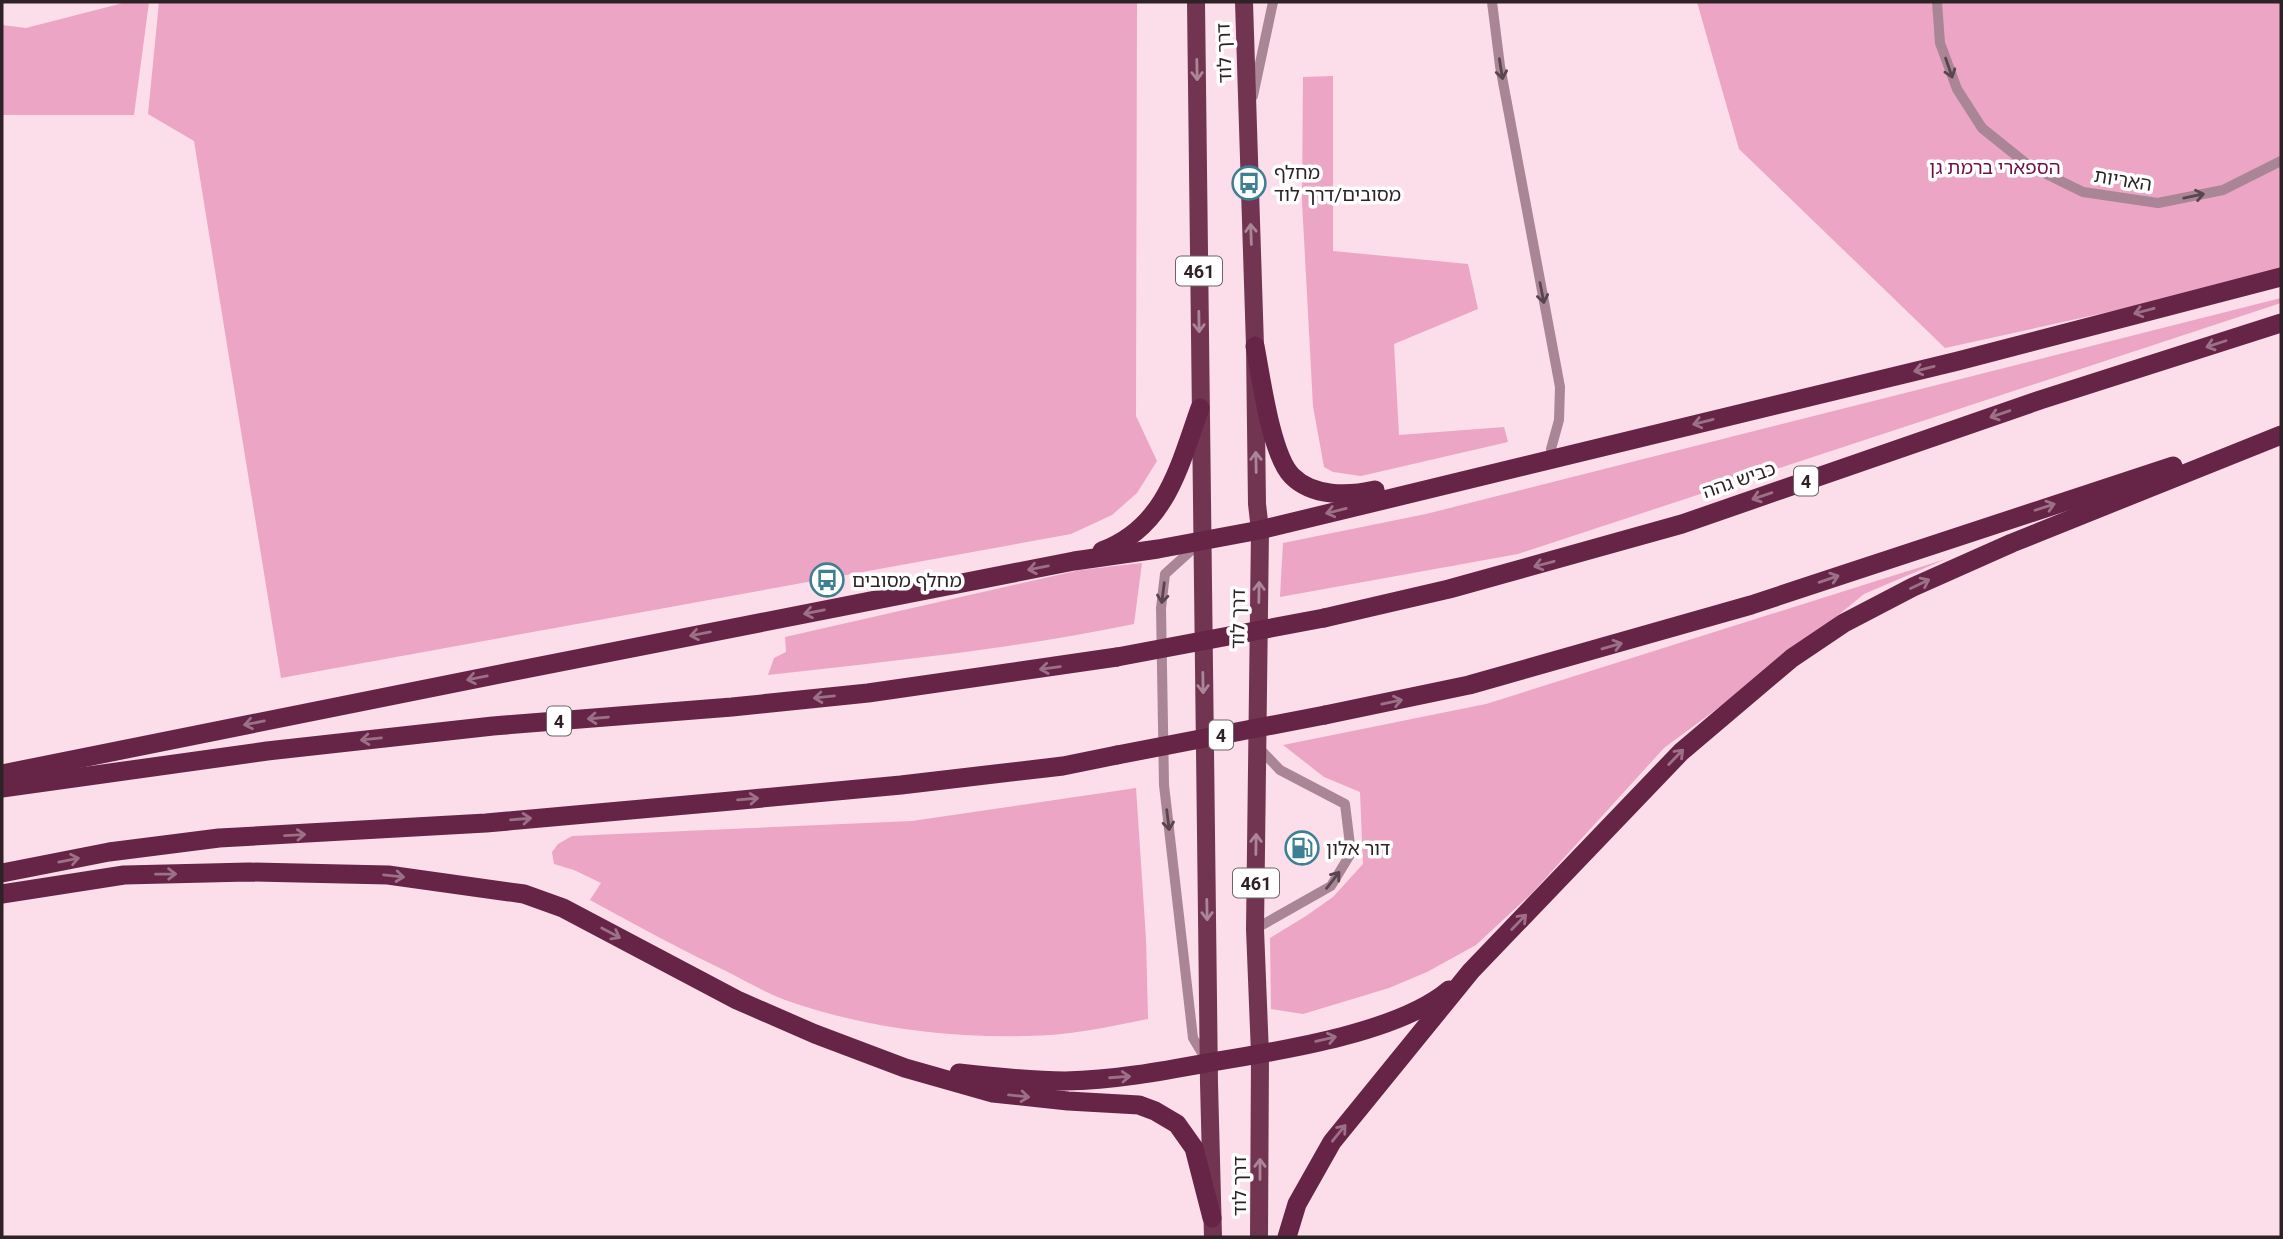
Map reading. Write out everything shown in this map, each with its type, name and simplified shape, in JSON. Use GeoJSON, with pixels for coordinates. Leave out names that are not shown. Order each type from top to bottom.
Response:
{"type":"FeatureCollection","features":[{"type":"Feature","properties":{"kind":"highway"},"geometry":{"type":"LineString","coordinates":[[2,774],[1074,561],[1260,530],[1958,361],[2281,277]]}},
{"type":"Feature","properties":{"kind":"highway","name":"כביש גהה"},"geometry":{"type":"LineString","coordinates":[[2,788],[293,748],[493,726],[868,693],[1117,657],[1324,618],[1449,589],[1682,524],[2040,400],[2281,323]]}},
{"type":"Feature","properties":{"kind":"highway"},"geometry":{"type":"LineString","coordinates":[[1255,346],[1273,438],[1290,474],[1304,486],[1327,492],[1357,494],[1551,449],[1664,432]]}},
{"type":"Feature","properties":{"kind":"highway"},"geometry":{"type":"LineString","coordinates":[[1074,561],[1115,546],[1153,516],[1172,487],[1200,408]]}},
{"type":"Feature","properties":{"kind":"highway"},"geometry":{"type":"LineString","coordinates":[[1287,1237],[1297,1204],[1332,1142],[1471,971],[1681,752],[1793,658],[1844,623],[1913,587],[2012,543],[2281,433]]}},
{"type":"Feature","properties":{"kind":"highway","name":"4"},"geometry":{"type":"LineString","coordinates":[[2,873],[109,852],[219,838],[486,823],[901,785],[1063,766],[1469,685],[1751,605],[2281,433]]}},
{"type":"Feature","properties":{"kind":"highway"},"geometry":{"type":"LineString","coordinates":[[2,894],[124,875],[249,872],[388,875],[524,894],[563,908],[737,1000],[815,1034],[905,1068],[993,1093],[1139,1105],[1155,1111],[1177,1125],[1194,1148],[1213,1228]]}},
{"type":"Feature","properties":{"kind":"highway"},"geometry":{"type":"LineString","coordinates":[[905,1068],[1066,1081],[1130,1077],[1260,1054],[1352,1033],[1404,1017],[1444,994],[1471,971]]}},
{"type":"Feature","properties":{"kind":"main road","name":"דרך לוד"},"geometry":{"type":"LineString","coordinates":[[1196,2],[1213,1228]]}},
{"type":"Feature","properties":{"kind":"main road","name":"דרך לוד"},"geometry":{"type":"LineString","coordinates":[[1244,2],[1257,503],[1260,530],[1255,929],[1260,1054],[1259,1237]]}},
{"type":"Feature","properties":{"kind":"lane"},"geometry":{"type":"LineString","coordinates":[[1247,124],[1273,2]]}},
{"type":"Feature","properties":{"kind":"lane"},"geometry":{"type":"LineString","coordinates":[[1492,2],[1500,66],[1560,387],[1559,420],[1551,449]]}},
{"type":"Feature","properties":{"kind":"lane","name":"האריות"},"geometry":{"type":"LineString","coordinates":[[1937,2],[1940,43],[1956,89],[1982,128],[2028,165],[2083,192],[2158,204],[2222,190],[2281,161]]}},
{"type":"Feature","properties":{"kind":"lane"},"geometry":{"type":"LineString","coordinates":[[1202,541],[1165,574],[1161,608],[1161,649],[1164,785],[1193,1038],[1209,1063]]}},
{"type":"Feature","properties":{"kind":"lane"},"geometry":{"type":"LineString","coordinates":[[1255,929],[1331,887],[1351,853],[1345,804],[1323,790],[1280,770],[1258,747]]}},
{"type":"Feature","properties":{"kind":"green space"},"geometry":{"type":"Polygon","coordinates":[[[127,2],[149,2],[134,115],[2,115],[2,25],[26,28],[127,2]]]}},
{"type":"Feature","properties":{"kind":"green space"},"geometry":{"type":"Polygon","coordinates":[[[159,2],[1137,2],[1136,416],[1157,461],[1137,493],[1112,515],[1071,534],[281,678],[194,141],[148,114],[159,2]]]}},
{"type":"Feature","properties":{"kind":"green space","name":"הספארי ברמת גן"},"geometry":{"type":"Polygon","coordinates":[[[1697,2],[2281,2],[2281,274],[1945,348],[1739,149],[1697,2]]]}},
{"type":"Feature","properties":{"kind":"green space"},"geometry":{"type":"Polygon","coordinates":[[[1333,76],[1333,251],[1468,264],[1478,309],[1394,344],[1399,435],[1504,427],[1508,442],[1361,476],[1333,472],[1324,467],[1313,406],[1302,201],[1303,77],[1333,76]]]}},
{"type":"Feature","properties":{"kind":"green space"},"geometry":{"type":"Polygon","coordinates":[[[2281,298],[2281,303],[1518,554],[1280,597],[1283,543],[1426,514],[2281,298]]]}},
{"type":"Feature","properties":{"kind":"green space"},"geometry":{"type":"Polygon","coordinates":[[[1946,559],[1864,594],[1792,653],[1664,748],[1532,893],[1476,945],[1427,972],[1389,988],[1303,1014],[1271,1009],[1270,938],[1333,897],[1363,864],[1360,792],[1324,777],[1283,745],[1486,704],[1946,559]]]}},
{"type":"Feature","properties":{"kind":"green space"},"geometry":{"type":"Polygon","coordinates":[[[1142,563],[1134,624],[997,647],[768,675],[774,658],[786,652],[785,637],[1080,570],[1142,563]]]}},
{"type":"Feature","properties":{"kind":"green space"},"geometry":{"type":"Polygon","coordinates":[[[1136,788],[1146,939],[1148,1019],[1057,1034],[996,1036],[934,1033],[873,1024],[785,1000],[590,900],[601,883],[554,864],[552,852],[558,844],[572,836],[912,821],[1136,788]]]}},
{"type":"Feature","properties":{"kind":"place","name":"מחלף מסובים/דרך לוד"},"geometry":{"type":"Point","coordinates":[1249,183]}},
{"type":"Feature","properties":{"kind":"place","name":"מחלף מסובים"},"geometry":{"type":"Point","coordinates":[827,580]}},
{"type":"Feature","properties":{"kind":"place","name":"דור אלון"},"geometry":{"type":"Point","coordinates":[1302,848]}}]}
